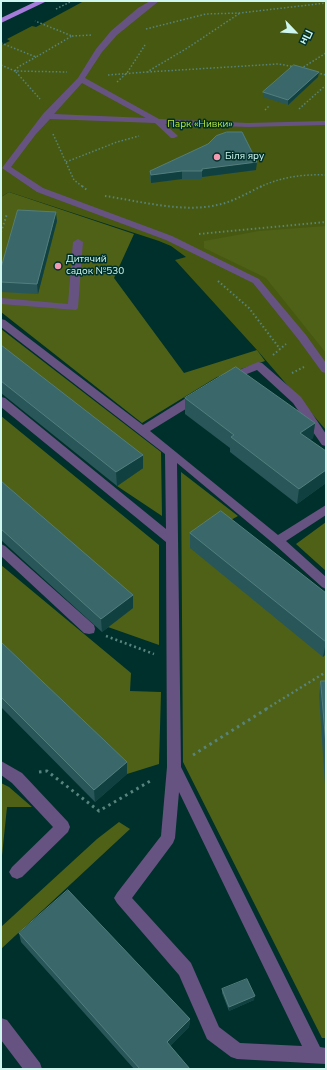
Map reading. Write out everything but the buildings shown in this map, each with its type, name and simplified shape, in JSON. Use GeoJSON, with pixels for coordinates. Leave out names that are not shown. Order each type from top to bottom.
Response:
{"type":"FeatureCollection","features":[{"type":"Feature","properties":{"kind":"main road"},"geometry":{"type":"LineString","coordinates":[[1,21],[43,1]]}},
{"type":"Feature","properties":{"kind":"lane"},"geometry":{"type":"LineString","coordinates":[[155,1],[140,10],[114,33],[99,51],[81,79],[48,114],[6,168],[40,190],[169,238],[256,281],[302,337],[326,370]]}},
{"type":"Feature","properties":{"kind":"lane"},"geometry":{"type":"LineString","coordinates":[[81,79],[157,121],[174,136]]}},
{"type":"Feature","properties":{"kind":"lane"},"geometry":{"type":"LineString","coordinates":[[48,114],[248,125],[326,123]]}},
{"type":"Feature","properties":{"kind":"lane"},"geometry":{"type":"LineString","coordinates":[[1,301],[72,308],[78,242]]}},
{"type":"Feature","properties":{"kind":"lane"},"geometry":{"type":"LineString","coordinates":[[1,322],[171,452],[278,541],[326,584]]}},
{"type":"Feature","properties":{"kind":"lane"},"geometry":{"type":"LineString","coordinates":[[220,382],[258,365],[297,400],[326,442]]}},
{"type":"Feature","properties":{"kind":"lane"},"geometry":{"type":"LineString","coordinates":[[143,430],[207,390]]}},
{"type":"Feature","properties":{"kind":"lane"},"geometry":{"type":"LineString","coordinates":[[1,401],[171,540]]}},
{"type":"Feature","properties":{"kind":"lane"},"geometry":{"type":"LineString","coordinates":[[171,452],[174,767],[168,838],[122,898],[185,969],[213,1033],[237,1051],[321,1056]]}},
{"type":"Feature","properties":{"kind":"lane"},"geometry":{"type":"LineString","coordinates":[[278,541],[326,509]]}},
{"type":"Feature","properties":{"kind":"lane"},"geometry":{"type":"LineString","coordinates":[[1,549],[89,629]]}},
{"type":"Feature","properties":{"kind":"lane"},"geometry":{"type":"LineString","coordinates":[[1,767],[17,778],[63,827],[17,872]]}},
{"type":"Feature","properties":{"kind":"lane"},"geometry":{"type":"LineString","coordinates":[[174,767],[321,1056]]}},
{"type":"Feature","properties":{"kind":"lane"},"geometry":{"type":"LineString","coordinates":[[1,1026],[34,1069]]}},
{"type":"Feature","properties":{"kind":"path"},"geometry":{"type":"LineString","coordinates":[[16,71],[18,67],[72,36],[152,28],[206,14],[240,13],[326,3]]}},
{"type":"Feature","properties":{"kind":"path"},"geometry":{"type":"LineString","coordinates":[[147,72],[189,47],[240,13]]}},
{"type":"Feature","properties":{"kind":"path"},"geometry":{"type":"LineString","coordinates":[[33,21],[72,36]]}},
{"type":"Feature","properties":{"kind":"path"},"geometry":{"type":"LineString","coordinates":[[1,43],[36,56]]}},
{"type":"Feature","properties":{"kind":"path"},"geometry":{"type":"LineString","coordinates":[[302,68],[326,53]]}},
{"type":"Feature","properties":{"kind":"path"},"geometry":{"type":"LineString","coordinates":[[1,65],[16,71],[65,71],[81,79],[127,73],[278,64],[308,70]]}},
{"type":"Feature","properties":{"kind":"path"},"geometry":{"type":"LineString","coordinates":[[16,71],[48,114],[74,180],[88,192],[79,190]]}},
{"type":"Feature","properties":{"kind":"path"},"geometry":{"type":"LineString","coordinates":[[314,72],[326,75]]}},
{"type":"Feature","properties":{"kind":"path"},"geometry":{"type":"LineString","coordinates":[[282,124],[326,85]]}},
{"type":"Feature","properties":{"kind":"path"},"geometry":{"type":"LineString","coordinates":[[66,162],[117,142],[146,134],[157,121]]}},
{"type":"Feature","properties":{"kind":"path"},"geometry":{"type":"LineString","coordinates":[[102,196],[188,207],[209,207],[227,203],[275,181],[312,174],[326,175]]}},
{"type":"Feature","properties":{"kind":"path"},"geometry":{"type":"LineString","coordinates":[[1,232],[7,214]]}},
{"type":"Feature","properties":{"kind":"path"},"geometry":{"type":"LineString","coordinates":[[169,238],[326,222]]}},
{"type":"Feature","properties":{"kind":"path"},"geometry":{"type":"LineString","coordinates":[[215,279],[249,308],[280,349]]}},
{"type":"Feature","properties":{"kind":"path"},"geometry":{"type":"LineString","coordinates":[[258,365],[292,340],[302,337]]}},
{"type":"Feature","properties":{"kind":"path"},"geometry":{"type":"LineString","coordinates":[[275,380],[319,360]]}},
{"type":"Feature","properties":{"kind":"path"},"geometry":{"type":"LineString","coordinates":[[89,629],[172,661]]}},
{"type":"Feature","properties":{"kind":"path"},"geometry":{"type":"LineString","coordinates":[[17,778],[47,770],[99,812],[326,672]]}},
{"type":"Feature","properties":{"kind":"green space","name":"Парк «Нивки»"},"geometry":{"type":"Polygon","coordinates":[[[84,1],[326,1],[326,430],[257,350],[175,260],[186,257],[171,246],[9,192],[1,197],[1,45],[10,41],[7,39],[32,26],[36,27],[84,1]]]}},
{"type":"Feature","properties":{"kind":"green space","name":"Дитячий садок №530"},"geometry":{"type":"Polygon","coordinates":[[[9,192],[134,234],[114,278],[184,373],[257,350],[265,361],[217,377],[142,423],[1,312],[1,197],[9,192]]]}},
{"type":"Feature","properties":{"kind":"green space"},"geometry":{"type":"Polygon","coordinates":[[[326,226],[326,353],[266,278],[204,248],[204,241],[259,231],[326,226]]]}},
{"type":"Feature","properties":{"kind":"green space"},"geometry":{"type":"Polygon","coordinates":[[[1,329],[161,452],[162,516],[117,486],[143,468],[1,358],[1,329]]]}},
{"type":"Feature","properties":{"kind":"green space"},"geometry":{"type":"Polygon","coordinates":[[[1,416],[159,545],[159,645],[108,627],[1,493],[1,416]]]}},
{"type":"Feature","properties":{"kind":"green space"},"geometry":{"type":"Polygon","coordinates":[[[181,472],[238,516],[220,526],[326,654],[326,1038],[322,1038],[183,762],[181,472]]]}},
{"type":"Feature","properties":{"kind":"green space"},"geometry":{"type":"Polygon","coordinates":[[[326,522],[326,571],[296,544],[326,522]]]}},
{"type":"Feature","properties":{"kind":"green space"},"geometry":{"type":"Polygon","coordinates":[[[1,565],[131,673],[130,691],[161,692],[159,764],[127,774],[1,652],[1,565]]]}},
{"type":"Feature","properties":{"kind":"green space"},"geometry":{"type":"Polygon","coordinates":[[[1,783],[9,787],[32,807],[7,807],[1,865],[1,783]]]}},
{"type":"Feature","properties":{"kind":"green space"},"geometry":{"type":"Polygon","coordinates":[[[119,822],[130,829],[1,949],[1,927],[97,839],[119,822]]]}},
{"type":"Feature","properties":{"kind":"place","name":"Біля яру"},"geometry":{"type":"Point","coordinates":[217,157]}},
{"type":"Feature","properties":{"kind":"place","name":"Дитячий садок №530"},"geometry":{"type":"Point","coordinates":[58,266]}}]}
